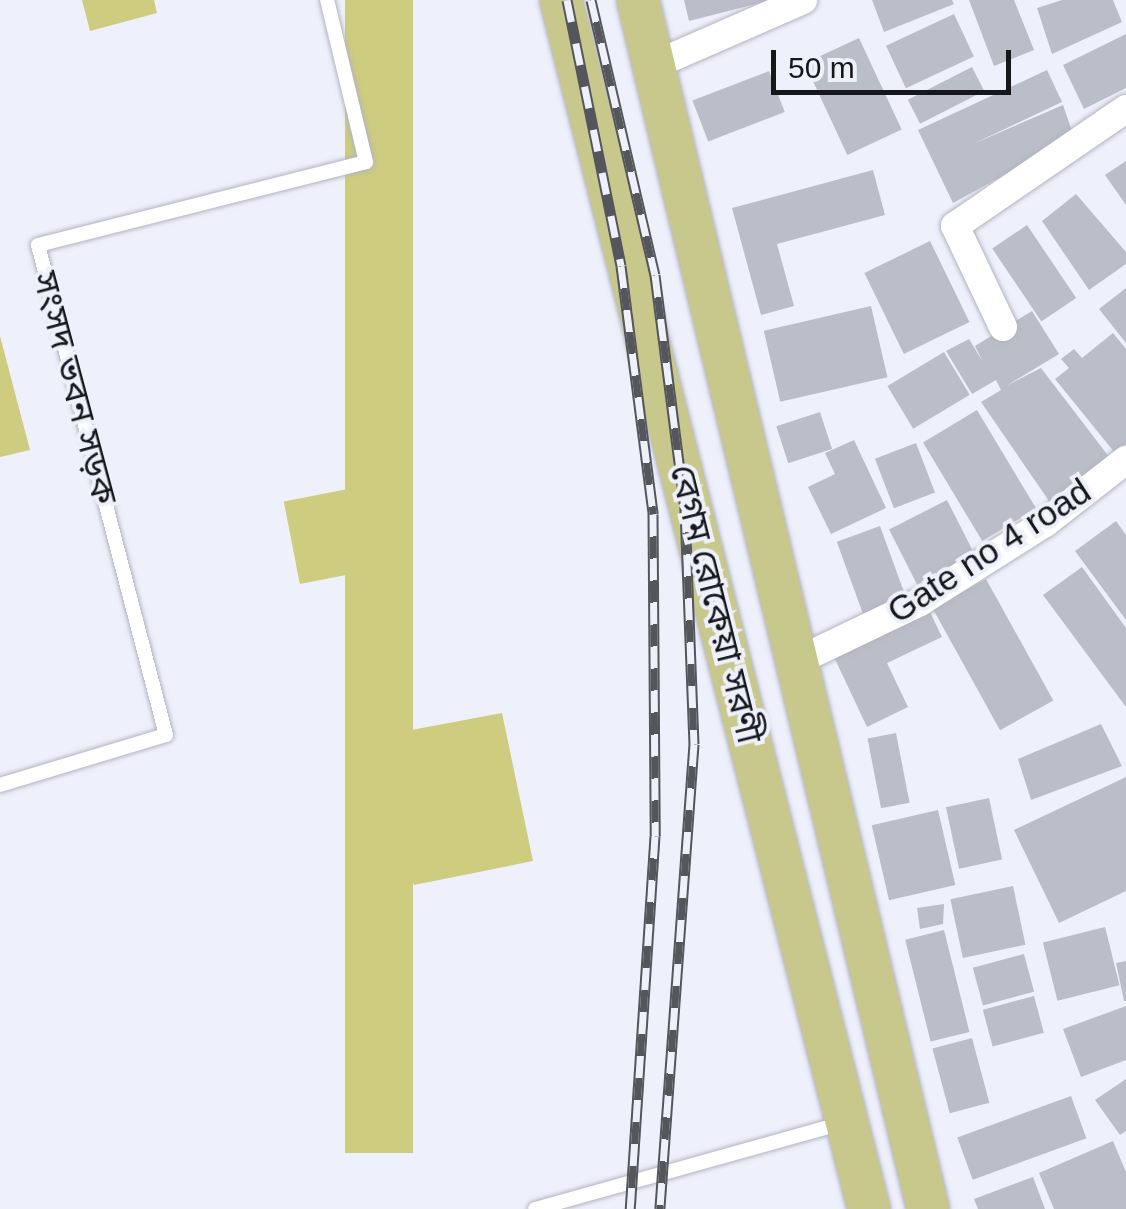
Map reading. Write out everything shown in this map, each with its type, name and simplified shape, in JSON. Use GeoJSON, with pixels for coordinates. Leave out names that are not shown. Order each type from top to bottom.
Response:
{"type":"FeatureCollection","features":[{"type":"Feature","properties":{"kind":"main road","name":"বেগম রোকেয়া সরণী"},"geometry":{"type":"LineString","coordinates":[[561,0],[869,1209]]}},
{"type":"Feature","properties":{"kind":"main road","name":"বেগম রোকেয়া সরণী"},"geometry":{"type":"LineString","coordinates":[[638,0],[928,1209]]}},
{"type":"Feature","properties":{"kind":"street"},"geometry":{"type":"LineString","coordinates":[[652,66],[803,0]]}},
{"type":"Feature","properties":{"kind":"street"},"geometry":{"type":"LineString","coordinates":[[1003,326],[955,226],[1126,110]]}},
{"type":"Feature","properties":{"kind":"street","name":"Gate no 4 road"},"geometry":{"type":"LineString","coordinates":[[795,662],[920,602],[1045,523],[1126,460]]}},
{"type":"Feature","properties":{"kind":"lane","name":"সংসদ ভবন সড়ক"},"geometry":{"type":"LineString","coordinates":[[0,785],[166,735],[38,245],[366,162],[327,0]]}},
{"type":"Feature","properties":{"kind":"lane"},"geometry":{"type":"LineString","coordinates":[[534,1209],[848,1122]]}},
{"type":"Feature","properties":{"kind":"shaded area"},"geometry":{"type":"Polygon","coordinates":[[[82,0],[154,0],[157,13],[90,31],[82,0]]]}},
{"type":"Feature","properties":{"kind":"shaded area"},"geometry":{"type":"Polygon","coordinates":[[[345,0],[413,0],[413,1153],[345,1153],[345,0]]]}},
{"type":"Feature","properties":{"kind":"shaded area"},"geometry":{"type":"Polygon","coordinates":[[[0,336],[30,450],[0,457],[0,336]]]}},
{"type":"Feature","properties":{"kind":"shaded area"},"geometry":{"type":"Polygon","coordinates":[[[379,483],[395,565],[300,584],[284,502],[379,483]]]}},
{"type":"Feature","properties":{"kind":"shaded area"},"geometry":{"type":"Polygon","coordinates":[[[502,713],[533,861],[414,885],[358,740],[502,713]]]}},
{"type":"Feature","properties":{"kind":"building"},"geometry":{"type":"Polygon","coordinates":[[[684,0],[768,0],[768,1],[689,21],[684,0]]]}},
{"type":"Feature","properties":{"kind":"building"},"geometry":{"type":"Polygon","coordinates":[[[872,0],[952,0],[954,4],[884,32],[872,0]]]}},
{"type":"Feature","properties":{"kind":"building"},"geometry":{"type":"Polygon","coordinates":[[[969,0],[1014,0],[1034,50],[994,66],[969,0]]]}},
{"type":"Feature","properties":{"kind":"building"},"geometry":{"type":"Polygon","coordinates":[[[1062,0],[1113,0],[1122,22],[1052,54],[1037,8],[1062,0]]]}},
{"type":"Feature","properties":{"kind":"building"},"geometry":{"type":"Polygon","coordinates":[[[954,14],[974,57],[906,88],[886,46],[954,14]]]}},
{"type":"Feature","properties":{"kind":"building"},"geometry":{"type":"Polygon","coordinates":[[[1126,34],[1126,88],[1084,109],[1063,65],[1126,34]]]}},
{"type":"Feature","properties":{"kind":"building"},"geometry":{"type":"Polygon","coordinates":[[[859,38],[902,130],[847,155],[805,63],[859,38]]]}},
{"type":"Feature","properties":{"kind":"building"},"geometry":{"type":"Polygon","coordinates":[[[972,67],[984,91],[920,124],[908,100],[972,67]]]}},
{"type":"Feature","properties":{"kind":"building"},"geometry":{"type":"Polygon","coordinates":[[[1047,70],[1062,102],[973,144],[1063,105],[1074,137],[953,203],[918,130],[1047,70]]]}},
{"type":"Feature","properties":{"kind":"building"},"geometry":{"type":"Polygon","coordinates":[[[769,71],[785,112],[708,141],[692,100],[769,71]]]}},
{"type":"Feature","properties":{"kind":"building"},"geometry":{"type":"Polygon","coordinates":[[[1126,161],[1126,205],[1105,175],[1126,161]]]}},
{"type":"Feature","properties":{"kind":"building"},"geometry":{"type":"Polygon","coordinates":[[[873,170],[885,215],[777,244],[794,306],[761,315],[732,208],[873,170]]]}},
{"type":"Feature","properties":{"kind":"building"},"geometry":{"type":"Polygon","coordinates":[[[1076,194],[1126,252],[1126,264],[1089,290],[1042,221],[1076,194]]]}},
{"type":"Feature","properties":{"kind":"building"},"geometry":{"type":"Polygon","coordinates":[[[1027,225],[1076,298],[1041,321],[992,248],[1027,225]]]}},
{"type":"Feature","properties":{"kind":"building"},"geometry":{"type":"Polygon","coordinates":[[[930,241],[969,322],[904,354],[864,273],[930,241]]]}},
{"type":"Feature","properties":{"kind":"building"},"geometry":{"type":"Polygon","coordinates":[[[1126,288],[1126,343],[1099,309],[1126,288]]]}},
{"type":"Feature","properties":{"kind":"building"},"geometry":{"type":"Polygon","coordinates":[[[871,306],[887,377],[780,402],[764,331],[871,306]]]}},
{"type":"Feature","properties":{"kind":"building"},"geometry":{"type":"Polygon","coordinates":[[[1032,311],[1059,354],[1006,386],[1041,368],[1113,462],[1049,501],[981,402],[1001,390],[996,380],[972,394],[946,351],[969,339],[983,362],[975,346],[1032,311]]]}},
{"type":"Feature","properties":{"kind":"building"},"geometry":{"type":"Polygon","coordinates":[[[1113,333],[1126,349],[1126,445],[1115,453],[1055,379],[1069,368],[1061,359],[1074,349],[1082,358],[1113,333]]]}},
{"type":"Feature","properties":{"kind":"building"},"geometry":{"type":"Polygon","coordinates":[[[944,352],[970,395],[913,429],[887,386],[944,352]]]}},
{"type":"Feature","properties":{"kind":"building"},"geometry":{"type":"Polygon","coordinates":[[[977,410],[1036,509],[982,541],[923,442],[977,410]]]}},
{"type":"Feature","properties":{"kind":"building"},"geometry":{"type":"Polygon","coordinates":[[[820,412],[832,449],[788,463],[776,426],[820,412]]]}},
{"type":"Feature","properties":{"kind":"building"},"geometry":{"type":"Polygon","coordinates":[[[854,440],[886,508],[831,534],[808,487],[835,474],[825,453],[854,440]]]}},
{"type":"Feature","properties":{"kind":"building"},"geometry":{"type":"Polygon","coordinates":[[[916,443],[935,492],[894,508],[875,459],[916,443]]]}},
{"type":"Feature","properties":{"kind":"building"},"geometry":{"type":"Polygon","coordinates":[[[947,500],[976,556],[918,586],[889,530],[947,500]]]}},
{"type":"Feature","properties":{"kind":"building"},"geometry":{"type":"Polygon","coordinates":[[[1116,521],[1126,535],[1126,620],[1075,551],[1116,521]]]}},
{"type":"Feature","properties":{"kind":"building"},"geometry":{"type":"Polygon","coordinates":[[[880,526],[907,601],[864,617],[837,542],[880,526]]]}},
{"type":"Feature","properties":{"kind":"building"},"geometry":{"type":"Polygon","coordinates":[[[1082,567],[1126,628],[1126,707],[1043,595],[1082,567]]]}},
{"type":"Feature","properties":{"kind":"building"},"geometry":{"type":"Polygon","coordinates":[[[986,579],[1053,701],[1000,730],[933,609],[986,579]]]}},
{"type":"Feature","properties":{"kind":"building"},"geometry":{"type":"Polygon","coordinates":[[[929,610],[942,637],[887,663],[908,707],[867,727],[833,655],[929,610]]]}},
{"type":"Feature","properties":{"kind":"building"},"geometry":{"type":"Polygon","coordinates":[[[1101,724],[1122,766],[1031,800],[1018,759],[1101,724]]]}},
{"type":"Feature","properties":{"kind":"building"},"geometry":{"type":"Polygon","coordinates":[[[896,733],[910,803],[881,808],[868,739],[896,733]]]}},
{"type":"Feature","properties":{"kind":"building"},"geometry":{"type":"Polygon","coordinates":[[[1126,777],[1126,891],[1059,923],[1014,830],[1126,777]]]}},
{"type":"Feature","properties":{"kind":"building"},"geometry":{"type":"Polygon","coordinates":[[[989,798],[1002,860],[959,869],[946,807],[989,798]]]}},
{"type":"Feature","properties":{"kind":"building"},"geometry":{"type":"Polygon","coordinates":[[[938,810],[955,885],[889,900],[872,825],[938,810]]]}},
{"type":"Feature","properties":{"kind":"building"},"geometry":{"type":"Polygon","coordinates":[[[1013,886],[1025,945],[963,958],[950,899],[1013,886]]]}},
{"type":"Feature","properties":{"kind":"building"},"geometry":{"type":"Polygon","coordinates":[[[944,904],[943,924],[920,929],[917,908],[944,904]]]}},
{"type":"Feature","properties":{"kind":"building"},"geometry":{"type":"Polygon","coordinates":[[[1105,927],[1120,985],[1057,1001],[1043,942],[1105,927]]]}},
{"type":"Feature","properties":{"kind":"building"},"geometry":{"type":"Polygon","coordinates":[[[944,930],[969,1032],[931,1042],[905,940],[944,930]]]}},
{"type":"Feature","properties":{"kind":"building"},"geometry":{"type":"Polygon","coordinates":[[[1024,954],[1034,992],[983,1005],[973,968],[1024,954]]]}},
{"type":"Feature","properties":{"kind":"building"},"geometry":{"type":"Polygon","coordinates":[[[1126,961],[1126,1001],[1124,1001],[1116,963],[1126,961]]]}},
{"type":"Feature","properties":{"kind":"building"},"geometry":{"type":"Polygon","coordinates":[[[1034,996],[1044,1033],[993,1046],[983,1010],[1034,996]]]}},
{"type":"Feature","properties":{"kind":"building"},"geometry":{"type":"Polygon","coordinates":[[[1126,1006],[1126,1060],[1081,1077],[1063,1029],[1126,1006]]]}},
{"type":"Feature","properties":{"kind":"building"},"geometry":{"type":"Polygon","coordinates":[[[972,1038],[989,1103],[950,1113],[932,1049],[972,1038]]]}},
{"type":"Feature","properties":{"kind":"building"},"geometry":{"type":"Polygon","coordinates":[[[1126,1079],[1126,1131],[1120,1135],[1095,1100],[1126,1079]]]}},
{"type":"Feature","properties":{"kind":"building"},"geometry":{"type":"Polygon","coordinates":[[[1071,1096],[1086,1138],[973,1180],[957,1137],[1071,1096]]]}},
{"type":"Feature","properties":{"kind":"building"},"geometry":{"type":"Polygon","coordinates":[[[1113,1141],[1126,1172],[1126,1209],[1054,1209],[1039,1173],[1113,1141]]]}},
{"type":"Feature","properties":{"kind":"building"},"geometry":{"type":"Polygon","coordinates":[[[1033,1177],[1045,1209],[978,1209],[974,1199],[1033,1177]]]}},
{"type":"Feature","properties":{"kind":"railway"},"geometry":{"type":"LineString","coordinates":[[567,0],[621,266],[653,514],[655,836],[630,1209]]}},
{"type":"Feature","properties":{"kind":"railway"},"geometry":{"type":"LineString","coordinates":[[591,0],[655,275],[685,510],[694,744],[660,1209]]}}]}
